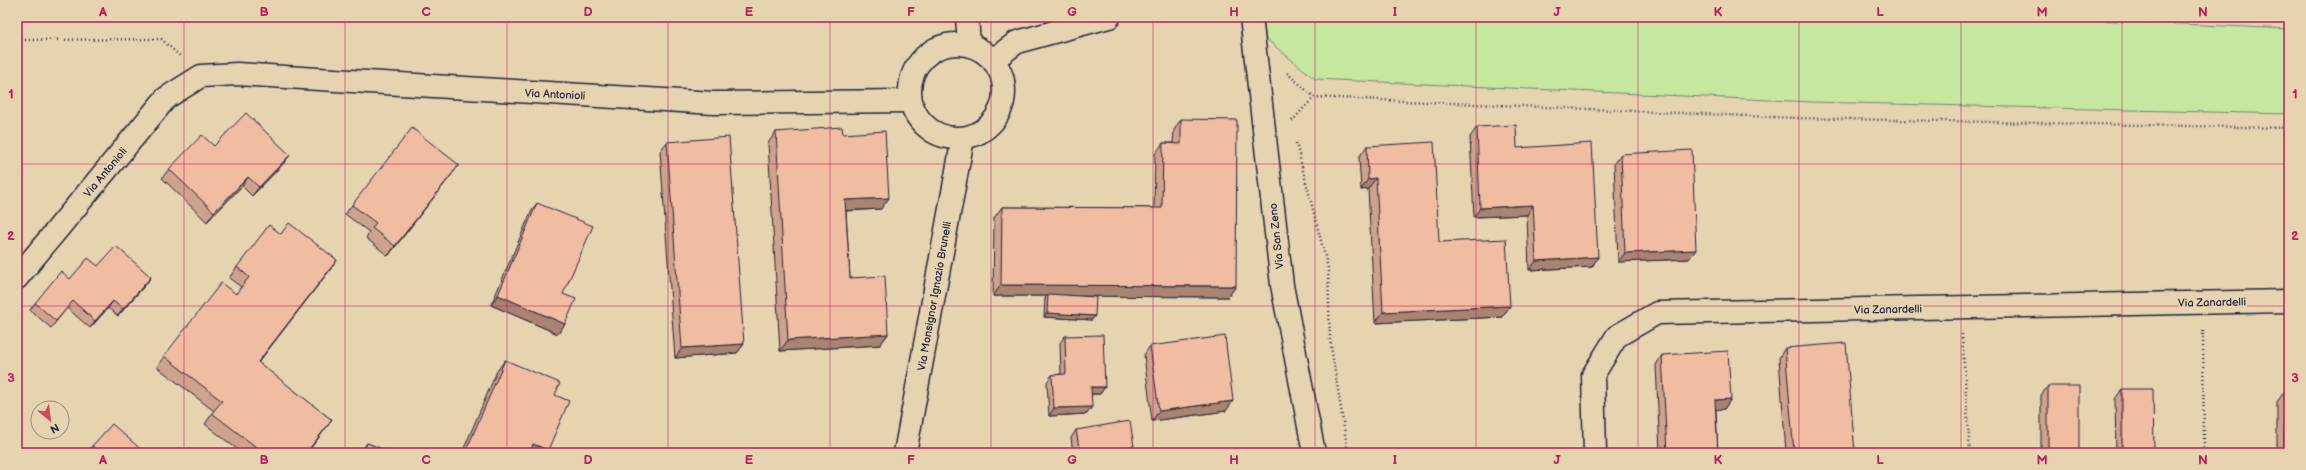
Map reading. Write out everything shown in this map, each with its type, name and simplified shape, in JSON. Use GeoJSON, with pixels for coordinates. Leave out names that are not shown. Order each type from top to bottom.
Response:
{"type":"FeatureCollection","features":[{"type":"Feature","properties":{"kind":"street"},"geometry":{"type":"LineString","coordinates":[[967,17],[969,44]]}},
{"type":"Feature","properties":{"kind":"street"},"geometry":{"type":"LineString","coordinates":[[993,60],[1018,42],[1108,17]]}},
{"type":"Feature","properties":{"kind":"street","name":"Via San Zeno"},"geometry":{"type":"LineString","coordinates":[[1251,17],[1282,285],[1314,453]]}},
{"type":"Feature","properties":{"kind":"street"},"geometry":{"type":"LineString","coordinates":[[953,43],[969,44],[982,50],[993,60],[1003,79],[1004,101],[998,114],[989,126],[977,134],[963,138],[949,137],[935,133],[924,125],[915,114],[910,101],[909,85],[914,69],[924,56],[937,47],[953,43]]}},
{"type":"Feature","properties":{"kind":"street","name":"Via Antonioli"},"geometry":{"type":"LineString","coordinates":[[17,278],[166,98],[201,76],[245,75],[714,103],[910,101]]}},
{"type":"Feature","properties":{"kind":"street","name":"Via Monsignor Ignazio Brunelli"},"geometry":{"type":"LineString","coordinates":[[906,453],[963,138]]}},
{"type":"Feature","properties":{"kind":"street","name":"Via Zanardelli"},"geometry":{"type":"LineString","coordinates":[[1595,453],[1593,375],[1617,336],[1657,313],[2289,301]]}},
{"type":"Feature","properties":{"kind":"path"},"geometry":{"type":"LineString","coordinates":[[17,40],[161,39],[201,76]]}},
{"type":"Feature","properties":{"kind":"path"},"geometry":{"type":"LineString","coordinates":[[1255,45],[1314,97],[1795,118],[2289,128]]}},
{"type":"Feature","properties":{"kind":"path"},"geometry":{"type":"LineString","coordinates":[[1290,123],[1314,97]]}},
{"type":"Feature","properties":{"kind":"path"},"geometry":{"type":"LineString","coordinates":[[1294,138],[1328,268],[1330,340],[1348,453]]}},
{"type":"Feature","properties":{"kind":"path"},"geometry":{"type":"LineString","coordinates":[[2203,303],[2204,453]]}},
{"type":"Feature","properties":{"kind":"path"},"geometry":{"type":"LineString","coordinates":[[1960,308],[1970,453]]}},
{"type":"Feature","properties":{"kind":"green space"},"geometry":{"type":"Polygon","coordinates":[[[1264,17],[2031,17],[2289,29],[2289,114],[1812,102],[1315,79],[1265,38],[1264,17]]]}},
{"type":"Feature","properties":{"kind":"building"},"geometry":{"type":"Polygon","coordinates":[[[246,113],[290,155],[259,187],[248,177],[214,212],[169,169],[202,135],[214,146],[246,113]]]}},
{"type":"Feature","properties":{"kind":"building"},"geometry":{"type":"Polygon","coordinates":[[[1181,119],[1237,120],[1236,286],[1001,285],[1002,207],[1162,208],[1163,143],[1181,144],[1181,119]]]}},
{"type":"Feature","properties":{"kind":"building"},"geometry":{"type":"Polygon","coordinates":[[[1516,125],[1517,148],[1592,143],[1598,257],[1536,261],[1533,205],[1480,208],[1477,127],[1516,125]]]}},
{"type":"Feature","properties":{"kind":"building"},"geometry":{"type":"Polygon","coordinates":[[[842,127],[843,134],[885,131],[889,198],[845,200],[850,278],[885,276],[888,334],[788,340],[776,132],[842,127]]]}},
{"type":"Feature","properties":{"kind":"building"},"geometry":{"type":"Polygon","coordinates":[[[412,128],[459,165],[395,246],[372,228],[376,223],[352,205],[412,128]]]}},
{"type":"Feature","properties":{"kind":"building"},"geometry":{"type":"Polygon","coordinates":[[[729,137],[744,344],[682,348],[667,142],[729,137]]]}},
{"type":"Feature","properties":{"kind":"building"},"geometry":{"type":"Polygon","coordinates":[[[1434,142],[1439,242],[1506,239],[1510,306],[1383,312],[1376,178],[1368,179],[1367,146],[1434,142]]]}},
{"type":"Feature","properties":{"kind":"building"},"geometry":{"type":"Polygon","coordinates":[[[1692,150],[1696,250],[1625,253],[1621,154],[1692,150]]]}},
{"type":"Feature","properties":{"kind":"building"},"geometry":{"type":"Polygon","coordinates":[[[537,203],[593,226],[563,294],[576,299],[565,324],[498,295],[537,203]]]}},
{"type":"Feature","properties":{"kind":"building"},"geometry":{"type":"Polygon","coordinates":[[[289,223],[337,260],[258,362],[332,420],[306,453],[264,453],[212,413],[222,401],[164,356],[221,283],[236,294],[249,277],[237,267],[269,225],[281,234],[289,223]]]}},
{"type":"Feature","properties":{"kind":"building"},"geometry":{"type":"Polygon","coordinates":[[[116,246],[151,277],[123,309],[113,301],[95,321],[73,301],[56,321],[35,303],[61,271],[70,279],[88,258],[98,266],[116,246]]]}},
{"type":"Feature","properties":{"kind":"building"},"geometry":{"type":"Polygon","coordinates":[[[1048,294],[1096,297],[1095,316],[1047,313],[1048,294]]]}},
{"type":"Feature","properties":{"kind":"building"},"geometry":{"type":"Polygon","coordinates":[[[1103,335],[1105,387],[1091,387],[1092,407],[1054,408],[1052,375],[1066,374],[1065,336],[1103,335]]]}},
{"type":"Feature","properties":{"kind":"building"},"geometry":{"type":"Polygon","coordinates":[[[1225,336],[1233,401],[1159,411],[1150,346],[1225,336]]]}},
{"type":"Feature","properties":{"kind":"building"},"geometry":{"type":"Polygon","coordinates":[[[1846,343],[1855,453],[1794,453],[1785,348],[1846,343]]]}},
{"type":"Feature","properties":{"kind":"building"},"geometry":{"type":"Polygon","coordinates":[[[1728,351],[1731,399],[1715,400],[1718,453],[1667,453],[1662,355],[1728,351]]]}},
{"type":"Feature","properties":{"kind":"building"},"geometry":{"type":"Polygon","coordinates":[[[505,360],[560,383],[555,395],[569,401],[548,450],[533,444],[530,453],[465,453],[505,360]]]}},
{"type":"Feature","properties":{"kind":"building"},"geometry":{"type":"Polygon","coordinates":[[[2048,386],[2079,386],[2079,453],[2048,453],[2048,386]]]}},
{"type":"Feature","properties":{"kind":"building"},"geometry":{"type":"Polygon","coordinates":[[[2122,389],[2153,389],[2154,453],[2122,453],[2122,389]]]}},
{"type":"Feature","properties":{"kind":"building"},"geometry":{"type":"Polygon","coordinates":[[[2284,392],[2289,392],[2289,453],[2284,453],[2284,392]]]}},
{"type":"Feature","properties":{"kind":"building"},"geometry":{"type":"Polygon","coordinates":[[[1130,421],[1134,446],[1091,453],[1080,453],[1076,430],[1130,421]]]}},
{"type":"Feature","properties":{"kind":"building"},"geometry":{"type":"Polygon","coordinates":[[[112,424],[145,453],[101,453],[92,446],[112,424]]]}},
{"type":"Feature","properties":{"kind":"building"},"geometry":{"type":"Polygon","coordinates":[[[367,443],[392,453],[363,453],[367,443]]]}}]}
